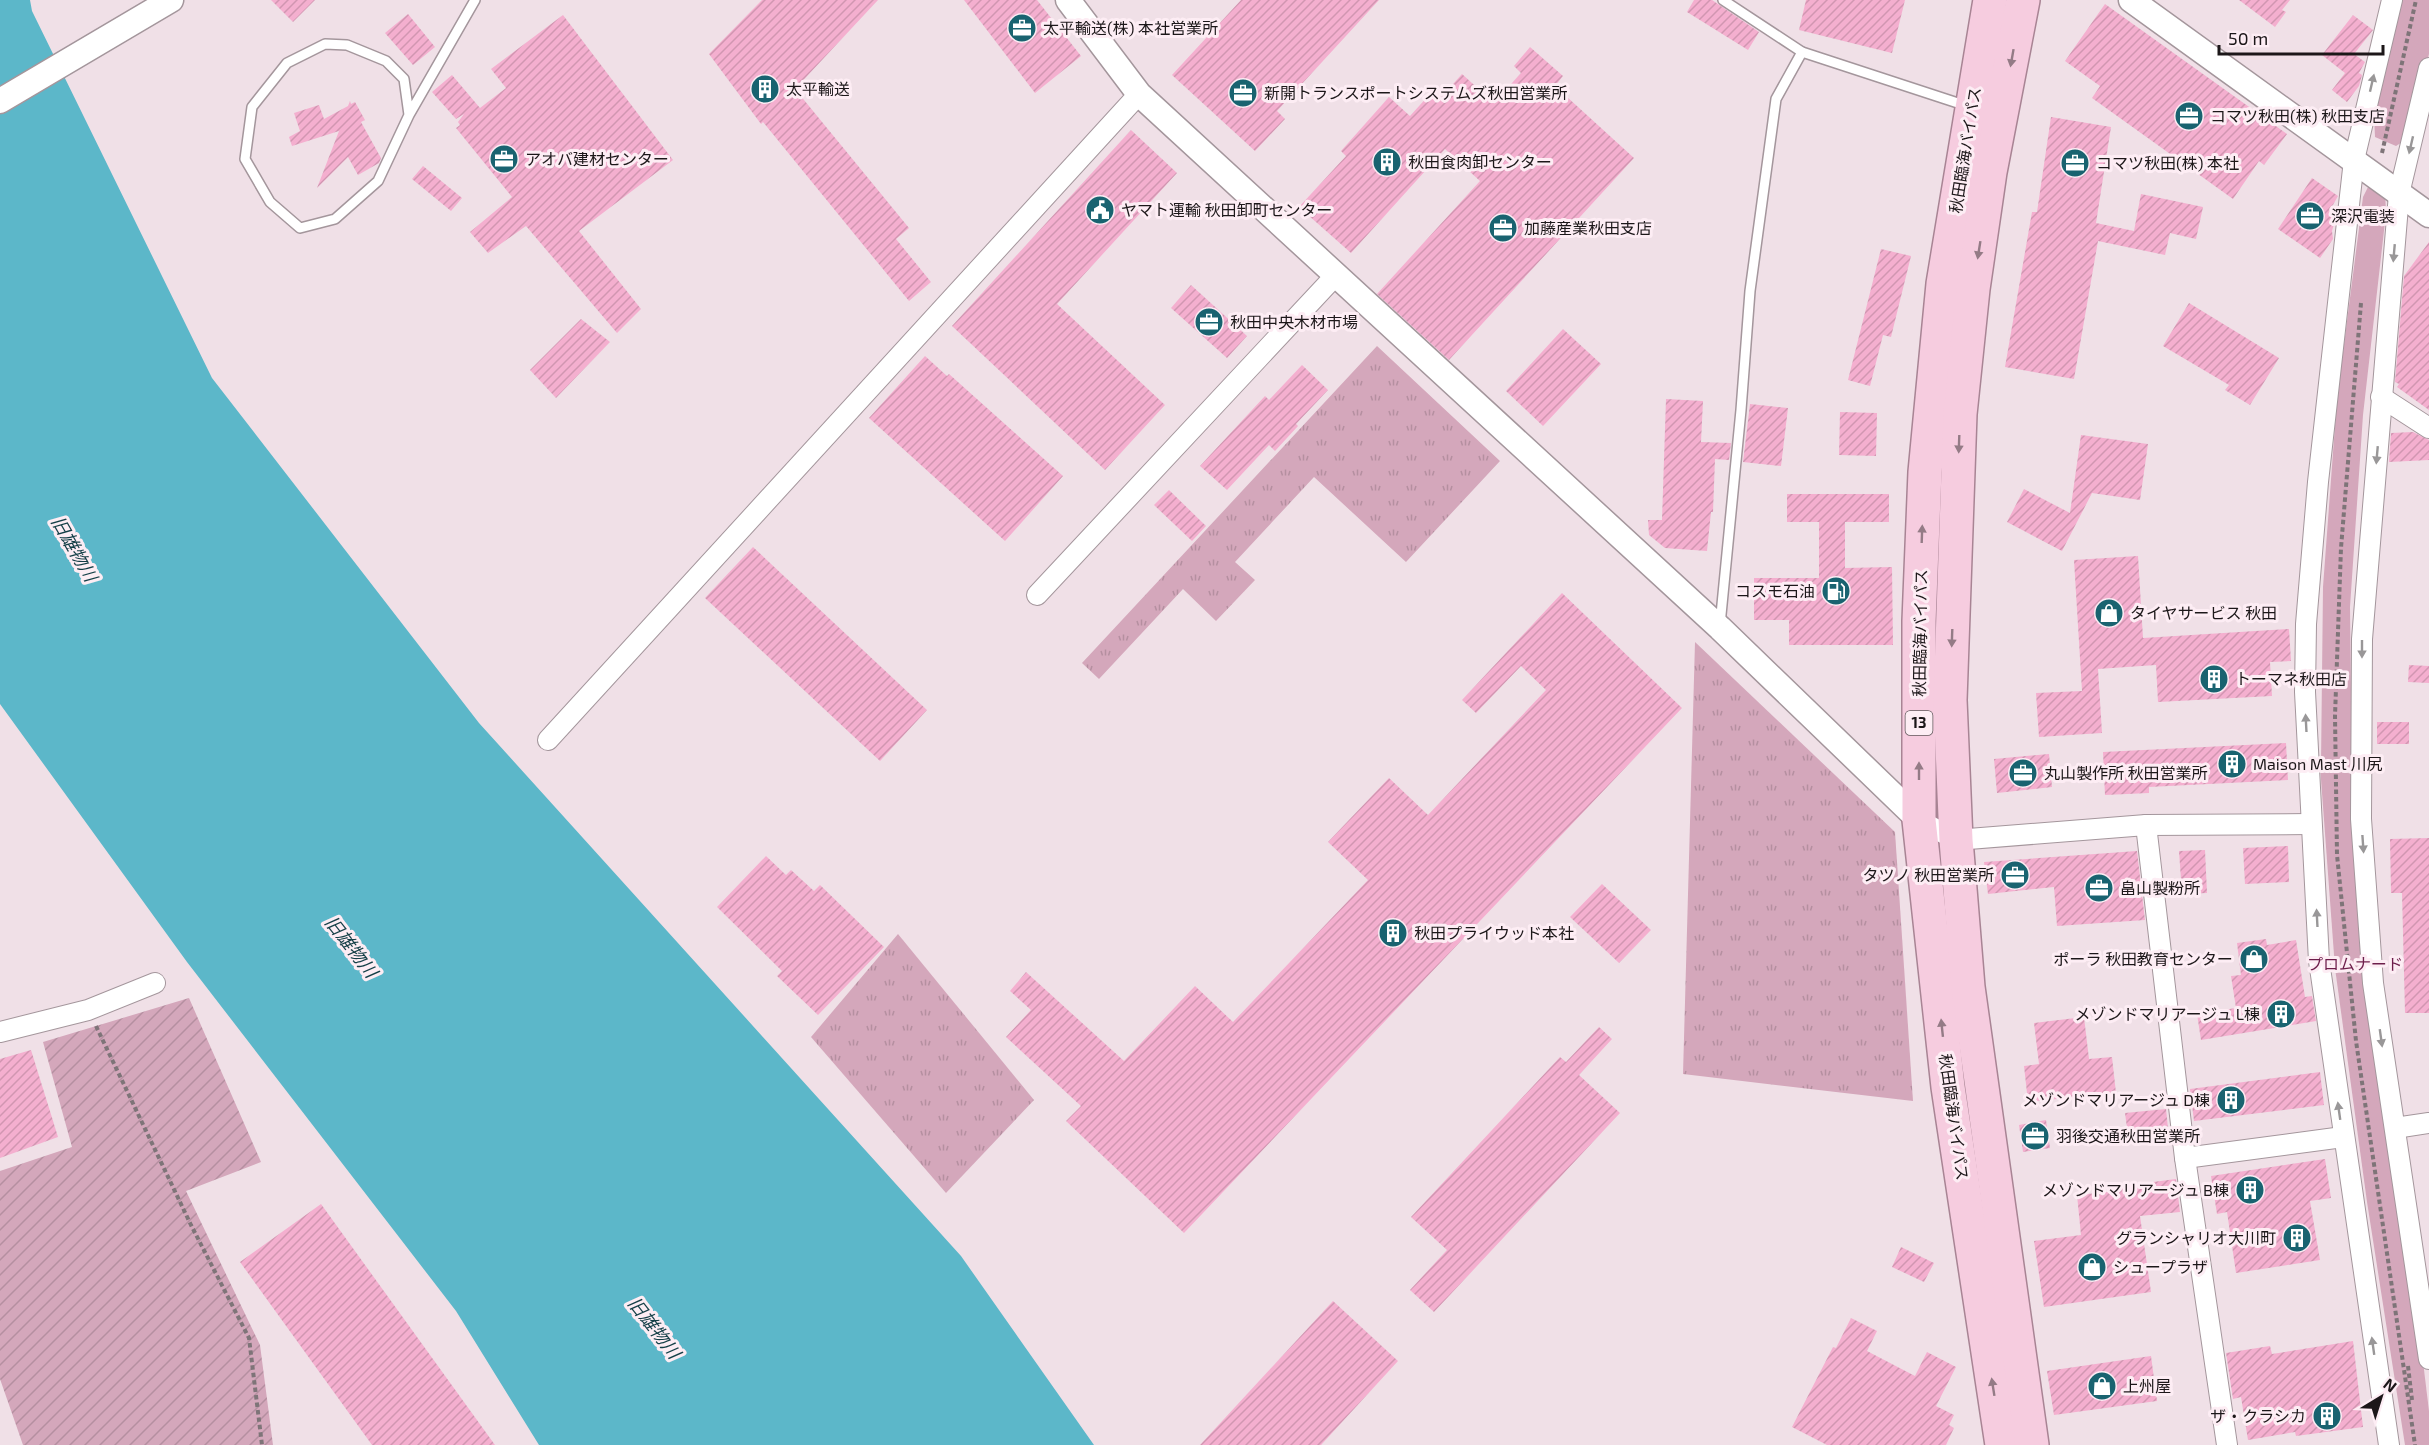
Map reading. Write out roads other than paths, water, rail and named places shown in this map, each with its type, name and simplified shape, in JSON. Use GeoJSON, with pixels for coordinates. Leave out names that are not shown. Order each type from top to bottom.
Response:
{"type":"FeatureCollection","features":[{"type":"Feature","properties":{"kind":"highway","name":"秋田臨海バイパス"},"geometry":{"type":"LineString","coordinates":[[1990,0],[1986,112],[1973,289],[1960,414],[1950,700],[1956,840],[1968,987],[2032,1445]]}},
{"type":"Feature","properties":{"kind":"highway","name":"秋田臨海バイパス"},"geometry":{"type":"LineString","coordinates":[[2002,1445],[1948,1088],[1919,820],[1919,621],[1925,472],[1943,284],[1986,112],[2023,0]]}},
{"type":"Feature","properties":{"kind":"street"},"geometry":{"type":"LineString","coordinates":[[0,101],[171,0]]}},
{"type":"Feature","properties":{"kind":"street"},"geometry":{"type":"LineString","coordinates":[[1068,0],[1139,94],[1720,628],[1919,820],[1956,840],[2146,825],[2311,824]]}},
{"type":"Feature","properties":{"kind":"street"},"geometry":{"type":"LineString","coordinates":[[2131,0],[2429,215]]}},
{"type":"Feature","properties":{"kind":"street"},"geometry":{"type":"LineString","coordinates":[[2389,1445],[2319,962],[2305,692],[2306,624],[2318,482],[2354,160],[2392,0]]}},
{"type":"Feature","properties":{"kind":"street"},"geometry":{"type":"LineString","coordinates":[[2429,68],[2399,195],[2362,639],[2361,819],[2373,983],[2429,1359]]}},
{"type":"Feature","properties":{"kind":"street"},"geometry":{"type":"LineString","coordinates":[[548,740],[1139,94]]}},
{"type":"Feature","properties":{"kind":"street"},"geometry":{"type":"LineString","coordinates":[[1037,595],[1336,275]]}},
{"type":"Feature","properties":{"kind":"street"},"geometry":{"type":"LineString","coordinates":[[2381,397],[2429,428]]}},
{"type":"Feature","properties":{"kind":"street"},"geometry":{"type":"LineString","coordinates":[[2146,825],[2185,1158],[2227,1445]]}},
{"type":"Feature","properties":{"kind":"street"},"geometry":{"type":"LineString","coordinates":[[0,1032],[88,1011],[155,983]]}},
{"type":"Feature","properties":{"kind":"street"},"geometry":{"type":"LineString","coordinates":[[2395,1128],[2429,1123]]}},
{"type":"Feature","properties":{"kind":"street"},"geometry":{"type":"LineString","coordinates":[[2185,1158],[2343,1137]]}},
{"type":"Feature","properties":{"kind":"lane"},"geometry":{"type":"LineString","coordinates":[[409,115],[404,80],[386,62],[347,45],[325,44],[287,63],[252,107],[245,159],[270,202],[300,228],[335,219],[378,181],[409,115],[475,0]]}},
{"type":"Feature","properties":{"kind":"lane"},"geometry":{"type":"LineString","coordinates":[[1723,0],[1802,52],[1986,112]]}},
{"type":"Feature","properties":{"kind":"lane"},"geometry":{"type":"LineString","coordinates":[[1720,628],[1750,291],[1776,99],[1802,52]]}},
{"type":"Feature","properties":{"kind":"water","name":"旧雄物川"},"geometry":{"type":"Polygon","coordinates":[[[0,0],[30,0],[32,11],[212,378],[479,723],[961,1256],[1094,1445],[539,1445],[456,1311],[187,962],[0,704],[0,0]]]}},
{"type":"Feature","properties":{"kind":"place","name":"太平輸送(株) 本社営業所"},"geometry":{"type":"Point","coordinates":[1022,28]}},
{"type":"Feature","properties":{"kind":"place","name":"太平輸送"},"geometry":{"type":"Point","coordinates":[765,89]}},
{"type":"Feature","properties":{"kind":"place","name":"新開トランスポートシステムズ秋田営業所"},"geometry":{"type":"Point","coordinates":[1243,93]}},
{"type":"Feature","properties":{"kind":"place","name":"コマツ秋田(株) 秋田支店"},"geometry":{"type":"Point","coordinates":[2189,116]}},
{"type":"Feature","properties":{"kind":"place","name":"アオバ建材センター"},"geometry":{"type":"Point","coordinates":[504,159]}},
{"type":"Feature","properties":{"kind":"place","name":"秋田食肉卸センター"},"geometry":{"type":"Point","coordinates":[1387,162]}},
{"type":"Feature","properties":{"kind":"place","name":"コマツ秋田(株) 本社"},"geometry":{"type":"Point","coordinates":[2075,163]}},
{"type":"Feature","properties":{"kind":"place","name":"ヤマト運輸 秋田卸町センター"},"geometry":{"type":"Point","coordinates":[1100,210]}},
{"type":"Feature","properties":{"kind":"place","name":"深沢電装"},"geometry":{"type":"Point","coordinates":[2310,216]}},
{"type":"Feature","properties":{"kind":"place","name":"加藤産業秋田支店"},"geometry":{"type":"Point","coordinates":[1503,228]}},
{"type":"Feature","properties":{"kind":"place","name":"秋田中央木材市場"},"geometry":{"type":"Point","coordinates":[1209,322]}},
{"type":"Feature","properties":{"kind":"place","name":"コスモ石油"},"geometry":{"type":"Point","coordinates":[1836,591]}},
{"type":"Feature","properties":{"kind":"place","name":"タイヤサービス 秋田"},"geometry":{"type":"Point","coordinates":[2109,613]}},
{"type":"Feature","properties":{"kind":"place","name":"トーマネ秋田店"},"geometry":{"type":"Point","coordinates":[2214,679]}},
{"type":"Feature","properties":{"kind":"place","name":"Maison Mast 川尻"},"geometry":{"type":"Point","coordinates":[2232,764]}},
{"type":"Feature","properties":{"kind":"place","name":"丸山製作所 秋田営業所"},"geometry":{"type":"Point","coordinates":[2023,773]}},
{"type":"Feature","properties":{"kind":"place","name":"タツノ 秋田営業所"},"geometry":{"type":"Point","coordinates":[2015,875]}},
{"type":"Feature","properties":{"kind":"place","name":"畠山製粉所"},"geometry":{"type":"Point","coordinates":[2099,888]}},
{"type":"Feature","properties":{"kind":"place","name":"秋田プライウッド本社"},"geometry":{"type":"Point","coordinates":[1393,933]}},
{"type":"Feature","properties":{"kind":"place","name":"ポーラ 秋田教育センター"},"geometry":{"type":"Point","coordinates":[2254,959]}},
{"type":"Feature","properties":{"kind":"place","name":"メゾンドマリアージュ L棟"},"geometry":{"type":"Point","coordinates":[2281,1014]}},
{"type":"Feature","properties":{"kind":"place","name":"メゾンドマリアージュ D棟"},"geometry":{"type":"Point","coordinates":[2231,1100]}},
{"type":"Feature","properties":{"kind":"place","name":"羽後交通秋田営業所"},"geometry":{"type":"Point","coordinates":[2035,1136]}},
{"type":"Feature","properties":{"kind":"place","name":"メゾンドマリアージュ B棟"},"geometry":{"type":"Point","coordinates":[2250,1190]}},
{"type":"Feature","properties":{"kind":"place","name":"グランシャリオ大川町"},"geometry":{"type":"Point","coordinates":[2297,1238]}},
{"type":"Feature","properties":{"kind":"place","name":"シュープラザ"},"geometry":{"type":"Point","coordinates":[2092,1267]}},
{"type":"Feature","properties":{"kind":"place","name":"上州屋"},"geometry":{"type":"Point","coordinates":[2102,1386]}},
{"type":"Feature","properties":{"kind":"place","name":"ザ・クラシカ"},"geometry":{"type":"Point","coordinates":[2327,1416]}},
{"type":"Feature","properties":{"kind":"park label","name":"プロムナード"},"geometry":{"type":"Point","coordinates":[2355,964]}}]}
